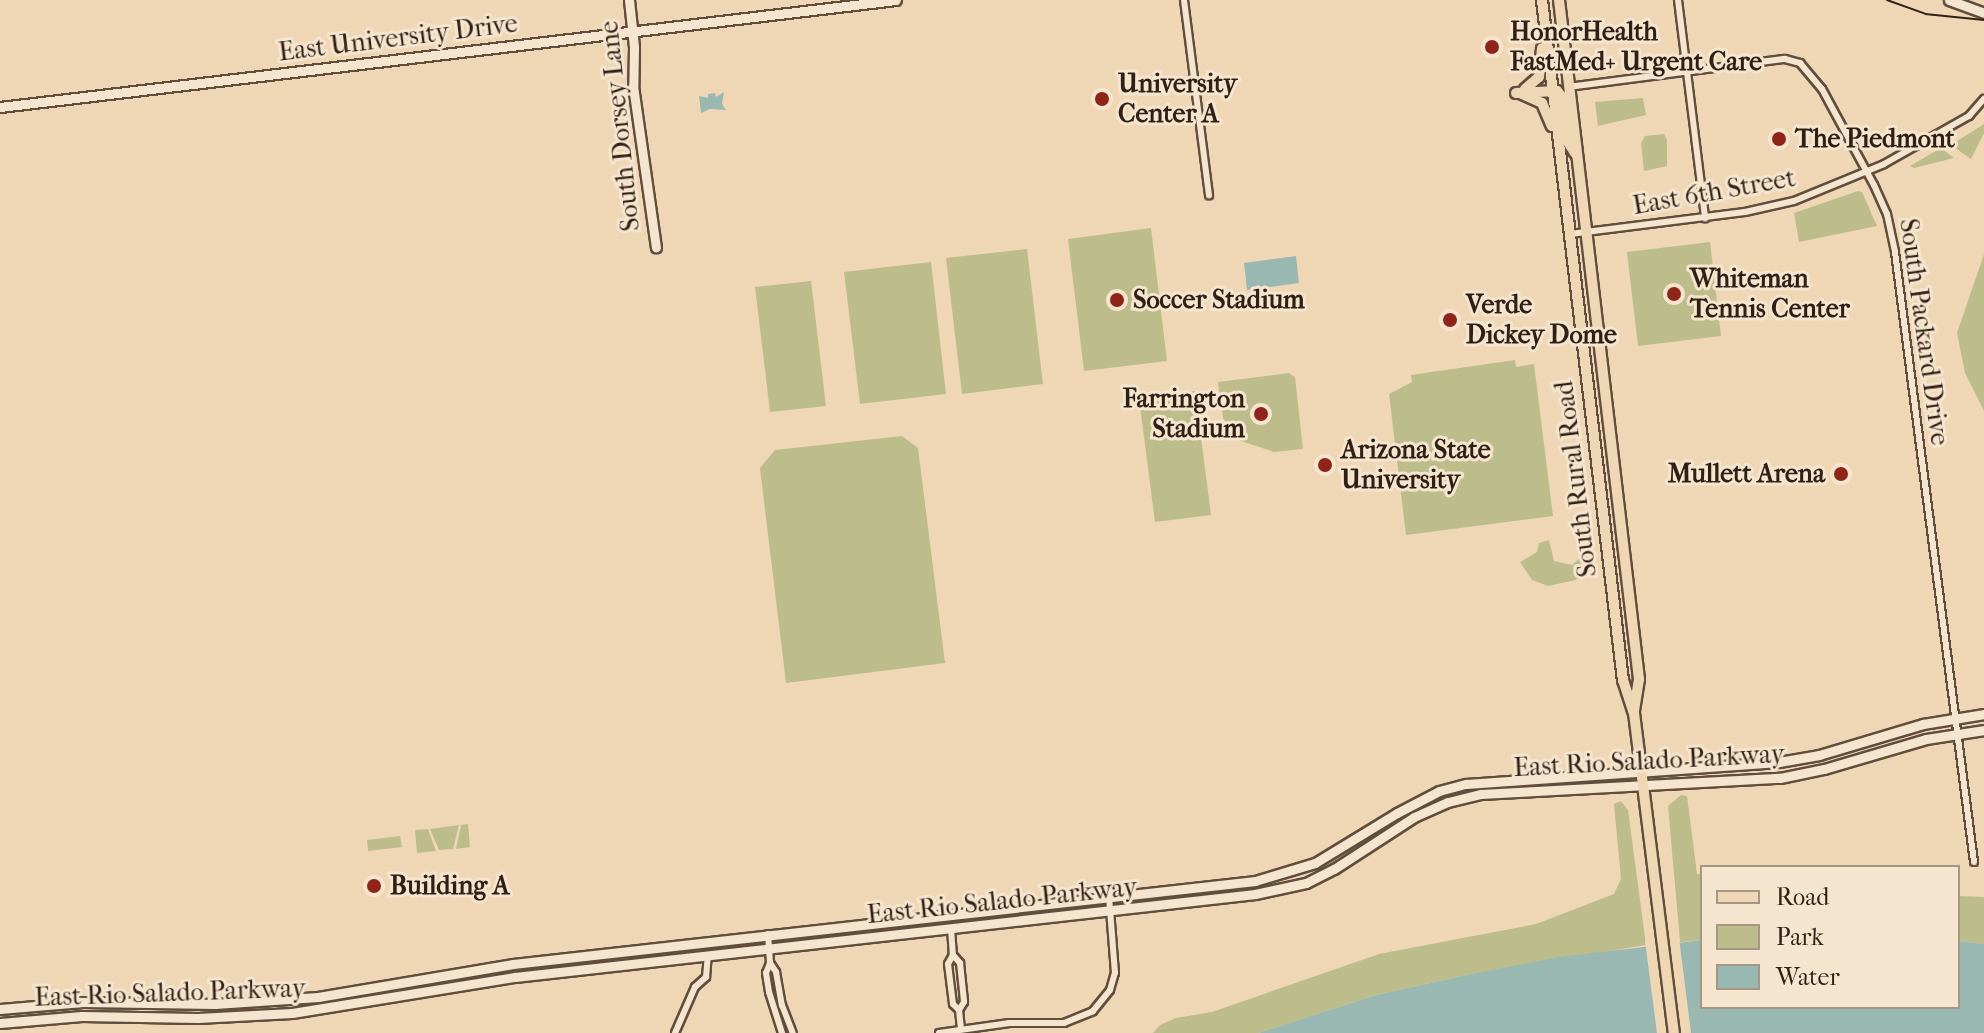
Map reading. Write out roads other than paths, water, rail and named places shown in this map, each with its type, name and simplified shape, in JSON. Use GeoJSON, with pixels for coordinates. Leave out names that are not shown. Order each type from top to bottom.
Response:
{"type":"FeatureCollection","features":[{"type":"Feature","properties":{"kind":"main road","name":"South Dorsey Lane"},"geometry":{"type":"LineString","coordinates":[[629,0],[633,33],[633,86],[656,247]]}},
{"type":"Feature","properties":{"kind":"main road","name":"East University Drive"},"geometry":{"type":"LineString","coordinates":[[0,107],[896,0]]}},
{"type":"Feature","properties":{"kind":"main road","name":"South Rural Road"},"geometry":{"type":"LineString","coordinates":[[1542,0],[1623,680],[1634,713],[1674,1033]]}},
{"type":"Feature","properties":{"kind":"main road","name":"South Rural Road"},"geometry":{"type":"LineString","coordinates":[[1559,0],[1639,679],[1634,713]]}},
{"type":"Feature","properties":{"kind":"main road"},"geometry":{"type":"LineString","coordinates":[[1949,0],[1984,13]]}},
{"type":"Feature","properties":{"kind":"main road"},"geometry":{"type":"LineString","coordinates":[[1962,4],[1984,5]]}},
{"type":"Feature","properties":{"kind":"main road"},"geometry":{"type":"LineString","coordinates":[[1516,93],[1539,77],[1544,25]]}},
{"type":"Feature","properties":{"kind":"main road"},"geometry":{"type":"LineString","coordinates":[[1516,93],[1552,88],[1561,96],[1566,139],[1577,154]]}},
{"type":"Feature","properties":{"kind":"main road"},"geometry":{"type":"LineString","coordinates":[[1516,93],[1542,103],[1558,141]]}},
{"type":"Feature","properties":{"kind":"main road","name":"East Rio Salado Parkway"},"geometry":{"type":"LineString","coordinates":[[0,1009],[83,1002],[211,1004],[303,999],[479,968],[1282,876],[1315,863],[1423,799],[1466,784],[1779,762],[1819,755],[1923,724],[1984,714]]}},
{"type":"Feature","properties":{"kind":"main road","name":"East Rio Salado Parkway"},"geometry":{"type":"LineString","coordinates":[[0,1023],[82,1016],[198,1018],[292,1013],[492,980],[1255,894],[1306,883],[1334,869],[1414,817],[1459,799],[1520,791],[1780,778],[1824,769],[1906,744],[1984,730]]}},
{"type":"Feature","properties":{"kind":"street"},"geometry":{"type":"LineString","coordinates":[[1184,0],[1209,195]]}},
{"type":"Feature","properties":{"kind":"street"},"geometry":{"type":"LineString","coordinates":[[1678,0],[1705,218]]}},
{"type":"Feature","properties":{"kind":"street","name":"South Packard Drive"},"geometry":{"type":"LineString","coordinates":[[1568,87],[1785,59],[1800,63],[1822,89],[1867,172],[1887,214],[1895,252],[1960,732],[1974,862]]}},
{"type":"Feature","properties":{"kind":"street","name":"East 6th Street"},"geometry":{"type":"LineString","coordinates":[[1569,234],[1705,218],[1794,201],[1867,172],[1967,118],[1984,99]]}},
{"type":"Feature","properties":{"kind":"street"},"geometry":{"type":"LineString","coordinates":[[939,1033],[1009,1023],[1064,1023],[1093,1011],[1106,997],[1115,973],[1109,897]]}},
{"type":"Feature","properties":{"kind":"street"},"geometry":{"type":"LineString","coordinates":[[951,928],[953,955],[948,964],[953,1004],[959,1010]]}},
{"type":"Feature","properties":{"kind":"street"},"geometry":{"type":"LineString","coordinates":[[768,934],[770,963],[766,973],[782,1033]]}},
{"type":"Feature","properties":{"kind":"street"},"geometry":{"type":"LineString","coordinates":[[953,955],[960,963],[964,1002],[959,1010],[961,1028]]}},
{"type":"Feature","properties":{"kind":"street"},"geometry":{"type":"LineString","coordinates":[[675,1033],[695,987],[706,977],[708,956]]}},
{"type":"Feature","properties":{"kind":"street"},"geometry":{"type":"LineString","coordinates":[[770,963],[776,972],[782,1005],[793,1033]]}},
{"type":"Feature","properties":{"kind":"water"},"geometry":{"type":"Polygon","coordinates":[[[724,92],[722,104],[726,110],[710,109],[701,113],[699,96],[708,98],[708,94],[715,93],[716,97],[724,92]]]}},
{"type":"Feature","properties":{"kind":"water"},"geometry":{"type":"Polygon","coordinates":[[[1296,256],[1299,283],[1247,290],[1244,263],[1296,256]]]}},
{"type":"Feature","properties":{"kind":"water"},"geometry":{"type":"Polygon","coordinates":[[[1700,940],[1700,1009],[1960,1009],[1960,941],[1984,944],[1984,1033],[1258,1033],[1376,995],[1559,957],[1700,940]]]}},
{"type":"Feature","properties":{"kind":"tram line"},"geometry":{"type":"LineString","coordinates":[[1887,0],[1926,14],[1984,20]]}},
{"type":"Feature","properties":{"kind":"place","name":"HonorHealth FastMed+ Urgent Care"},"geometry":{"type":"Point","coordinates":[1492,47]}},
{"type":"Feature","properties":{"kind":"place","name":"University Center A"},"geometry":{"type":"Point","coordinates":[1102,99]}},
{"type":"Feature","properties":{"kind":"place","name":"The Piedmont"},"geometry":{"type":"Point","coordinates":[1779,139]}},
{"type":"Feature","properties":{"kind":"place","name":"Whiteman Tennis Center"},"geometry":{"type":"Point","coordinates":[1674,294]}},
{"type":"Feature","properties":{"kind":"place","name":"Soccer Stadium"},"geometry":{"type":"Point","coordinates":[1117,300]}},
{"type":"Feature","properties":{"kind":"place","name":"Verde Dickey Dome"},"geometry":{"type":"Point","coordinates":[1450,320]}},
{"type":"Feature","properties":{"kind":"place","name":"Farrington Stadium"},"geometry":{"type":"Point","coordinates":[1261,414]}},
{"type":"Feature","properties":{"kind":"place","name":"Arizona State University"},"geometry":{"type":"Point","coordinates":[1325,465]}},
{"type":"Feature","properties":{"kind":"place","name":"Mullett Arena"},"geometry":{"type":"Point","coordinates":[1841,474]}},
{"type":"Feature","properties":{"kind":"place","name":"Building A"},"geometry":{"type":"Point","coordinates":[374,886]}}]}
